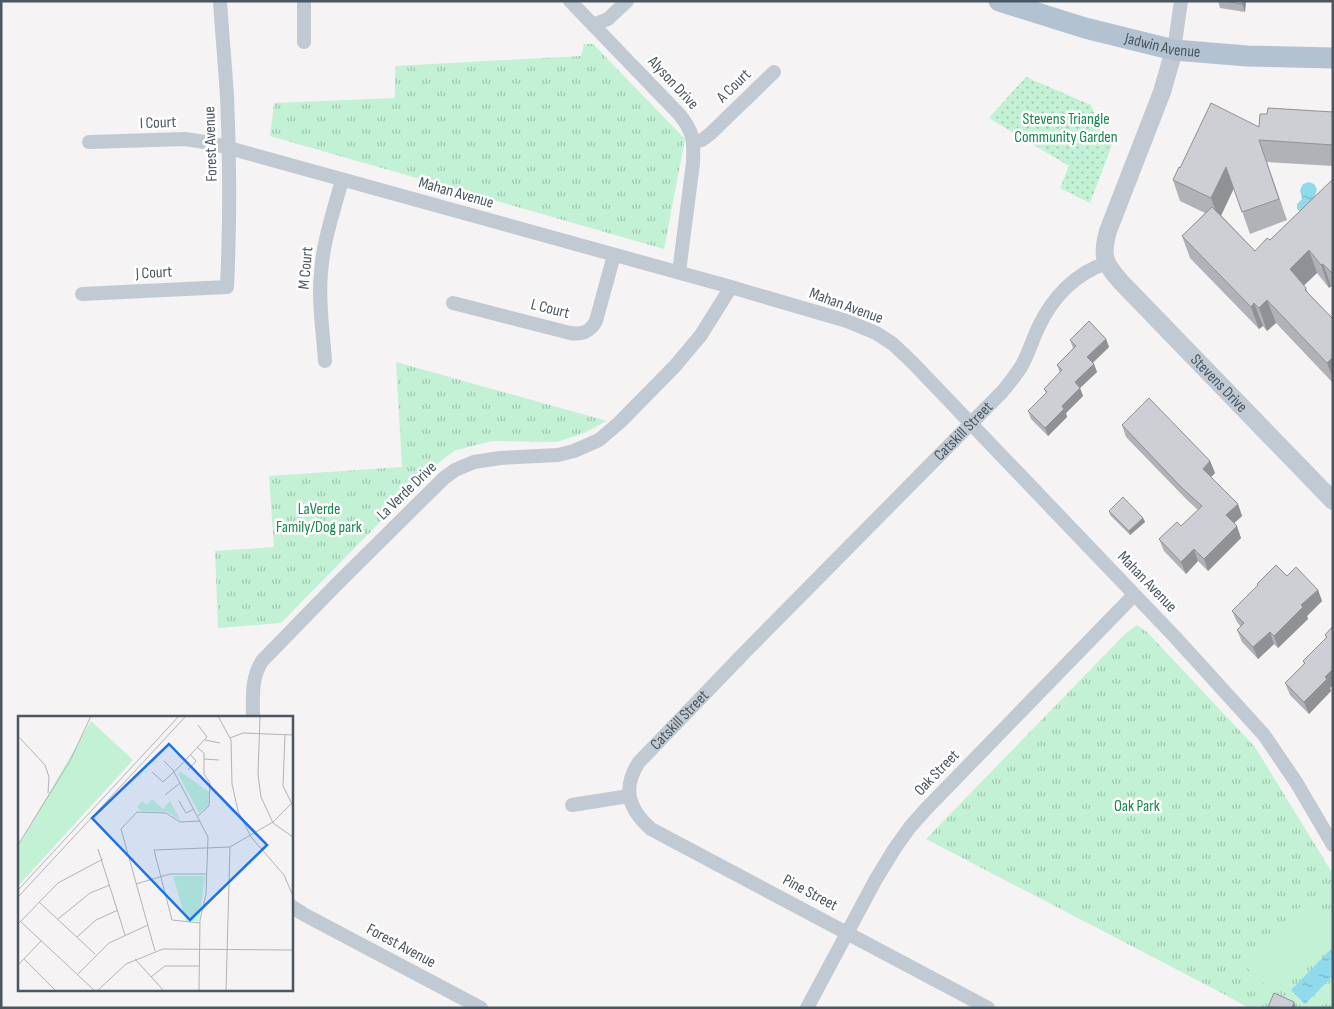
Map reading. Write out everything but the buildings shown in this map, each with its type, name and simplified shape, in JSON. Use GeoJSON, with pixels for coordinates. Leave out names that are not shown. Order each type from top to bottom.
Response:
{"type":"FeatureCollection","features":[{"type":"Feature","properties":{"kind":"main road","name":"Jadwin Avenue"},"geometry":{"type":"LineString","coordinates":[[999,1],[1085,28],[1174,50],[1248,56],[1333,58]]}},
{"type":"Feature","properties":{"kind":"street","name":"Forest Avenue"},"geometry":{"type":"LineString","coordinates":[[220,1],[227,96],[230,209],[227,287]]}},
{"type":"Feature","properties":{"kind":"street"},"geometry":{"type":"LineString","coordinates":[[304,1],[304,42]]}},
{"type":"Feature","properties":{"kind":"street","name":"Alyson Drive"},"geometry":{"type":"LineString","coordinates":[[570,1],[687,124],[691,131],[693,163],[679,272]]}},
{"type":"Feature","properties":{"kind":"street"},"geometry":{"type":"LineString","coordinates":[[593,25],[608,19],[627,1]]}},
{"type":"Feature","properties":{"kind":"street"},"geometry":{"type":"LineString","coordinates":[[1107,263],[1104,247],[1112,219],[1162,92],[1174,50],[1181,1]]}},
{"type":"Feature","properties":{"kind":"street","name":"A Court"},"geometry":{"type":"LineString","coordinates":[[693,142],[702,140],[710,134],[774,72]]}},
{"type":"Feature","properties":{"kind":"street","name":"I Court"},"geometry":{"type":"LineString","coordinates":[[89,142],[185,139],[228,147]]}},
{"type":"Feature","properties":{"kind":"street","name":"Mahan Avenue"},"geometry":{"type":"LineString","coordinates":[[228,147],[732,287],[847,321],[876,333],[893,344],[906,356],[1175,637],[1264,735],[1296,782],[1333,845]]}},
{"type":"Feature","properties":{"kind":"street","name":"M Court"},"geometry":{"type":"LineString","coordinates":[[325,360],[320,283],[321,265],[327,234],[342,180]]}},
{"type":"Feature","properties":{"kind":"street","name":"L Court"},"geometry":{"type":"LineString","coordinates":[[453,303],[570,333],[585,333],[596,321],[614,255]]}},
{"type":"Feature","properties":{"kind":"street","name":"Catskill Street"},"geometry":{"type":"LineString","coordinates":[[629,796],[631,777],[639,762],[746,651],[995,401],[1012,381],[1025,359],[1039,326],[1054,302],[1079,276],[1107,263]]}},
{"type":"Feature","properties":{"kind":"street","name":"Stevens Drive"},"geometry":{"type":"LineString","coordinates":[[1107,263],[1110,270],[1121,282],[1333,501]]}},
{"type":"Feature","properties":{"kind":"street","name":"J Court"},"geometry":{"type":"LineString","coordinates":[[82,294],[227,287]]}},
{"type":"Feature","properties":{"kind":"street","name":"La Verde Drive"},"geometry":{"type":"LineString","coordinates":[[253,716],[254,681],[262,661],[444,478],[464,465],[474,462],[500,458],[558,455],[574,451],[599,440],[675,366],[701,335],[732,287]]}},
{"type":"Feature","properties":{"kind":"street","name":"Oak Street"},"geometry":{"type":"LineString","coordinates":[[807,1008],[881,871],[910,827],[1134,595]]}},
{"type":"Feature","properties":{"kind":"street"},"geometry":{"type":"LineString","coordinates":[[572,806],[629,796]]}},
{"type":"Feature","properties":{"kind":"street","name":"Pine Street"},"geometry":{"type":"LineString","coordinates":[[629,796],[635,812],[651,829],[988,1008]]}},
{"type":"Feature","properties":{"kind":"street","name":"Forest Avenue"},"geometry":{"type":"LineString","coordinates":[[292,907],[481,1008]]}},
{"type":"Feature","properties":{"kind":"green space"},"geometry":{"type":"Polygon","coordinates":[[[584,44],[593,44],[685,139],[664,249],[270,136],[274,103],[395,98],[395,66],[581,56],[584,44]]]}},
{"type":"Feature","properties":{"kind":"green space","name":"Stevens Triangle Community Garden"},"geometry":{"type":"Polygon","coordinates":[[[1026,77],[1091,105],[1100,129],[1113,142],[1090,203],[1060,188],[1069,166],[989,118],[1026,77]]]}},
{"type":"Feature","properties":{"kind":"green space","name":"LaVerde Family/Dog park"},"geometry":{"type":"Polygon","coordinates":[[[396,362],[607,421],[584,433],[557,442],[493,441],[454,451],[437,464],[281,623],[218,628],[215,551],[274,547],[269,476],[402,467],[396,362]]]}},
{"type":"Feature","properties":{"kind":"green space","name":"Oak Park"},"geometry":{"type":"Polygon","coordinates":[[[1137,625],[1147,632],[1255,747],[1333,874],[1333,1008],[1249,1008],[926,839],[1125,634],[1137,625]]]}},
{"type":"Feature","properties":{"kind":"green space"},"geometry":{"type":"Polygon","coordinates":[[[1308,899],[1333,922],[1333,934],[1275,994],[1244,965],[1308,899]]]}},
{"type":"Feature","properties":{"kind":"water"},"geometry":{"type":"Polygon","coordinates":[[[1309,182],[1314,184],[1317,189],[1316,199],[1301,212],[1297,209],[1297,204],[1302,199],[1300,190],[1303,184],[1309,182]]]}},
{"type":"Feature","properties":{"kind":"water"},"geometry":{"type":"Polygon","coordinates":[[[1331,949],[1333,951],[1333,976],[1305,1004],[1291,990],[1331,949]]]}}]}
